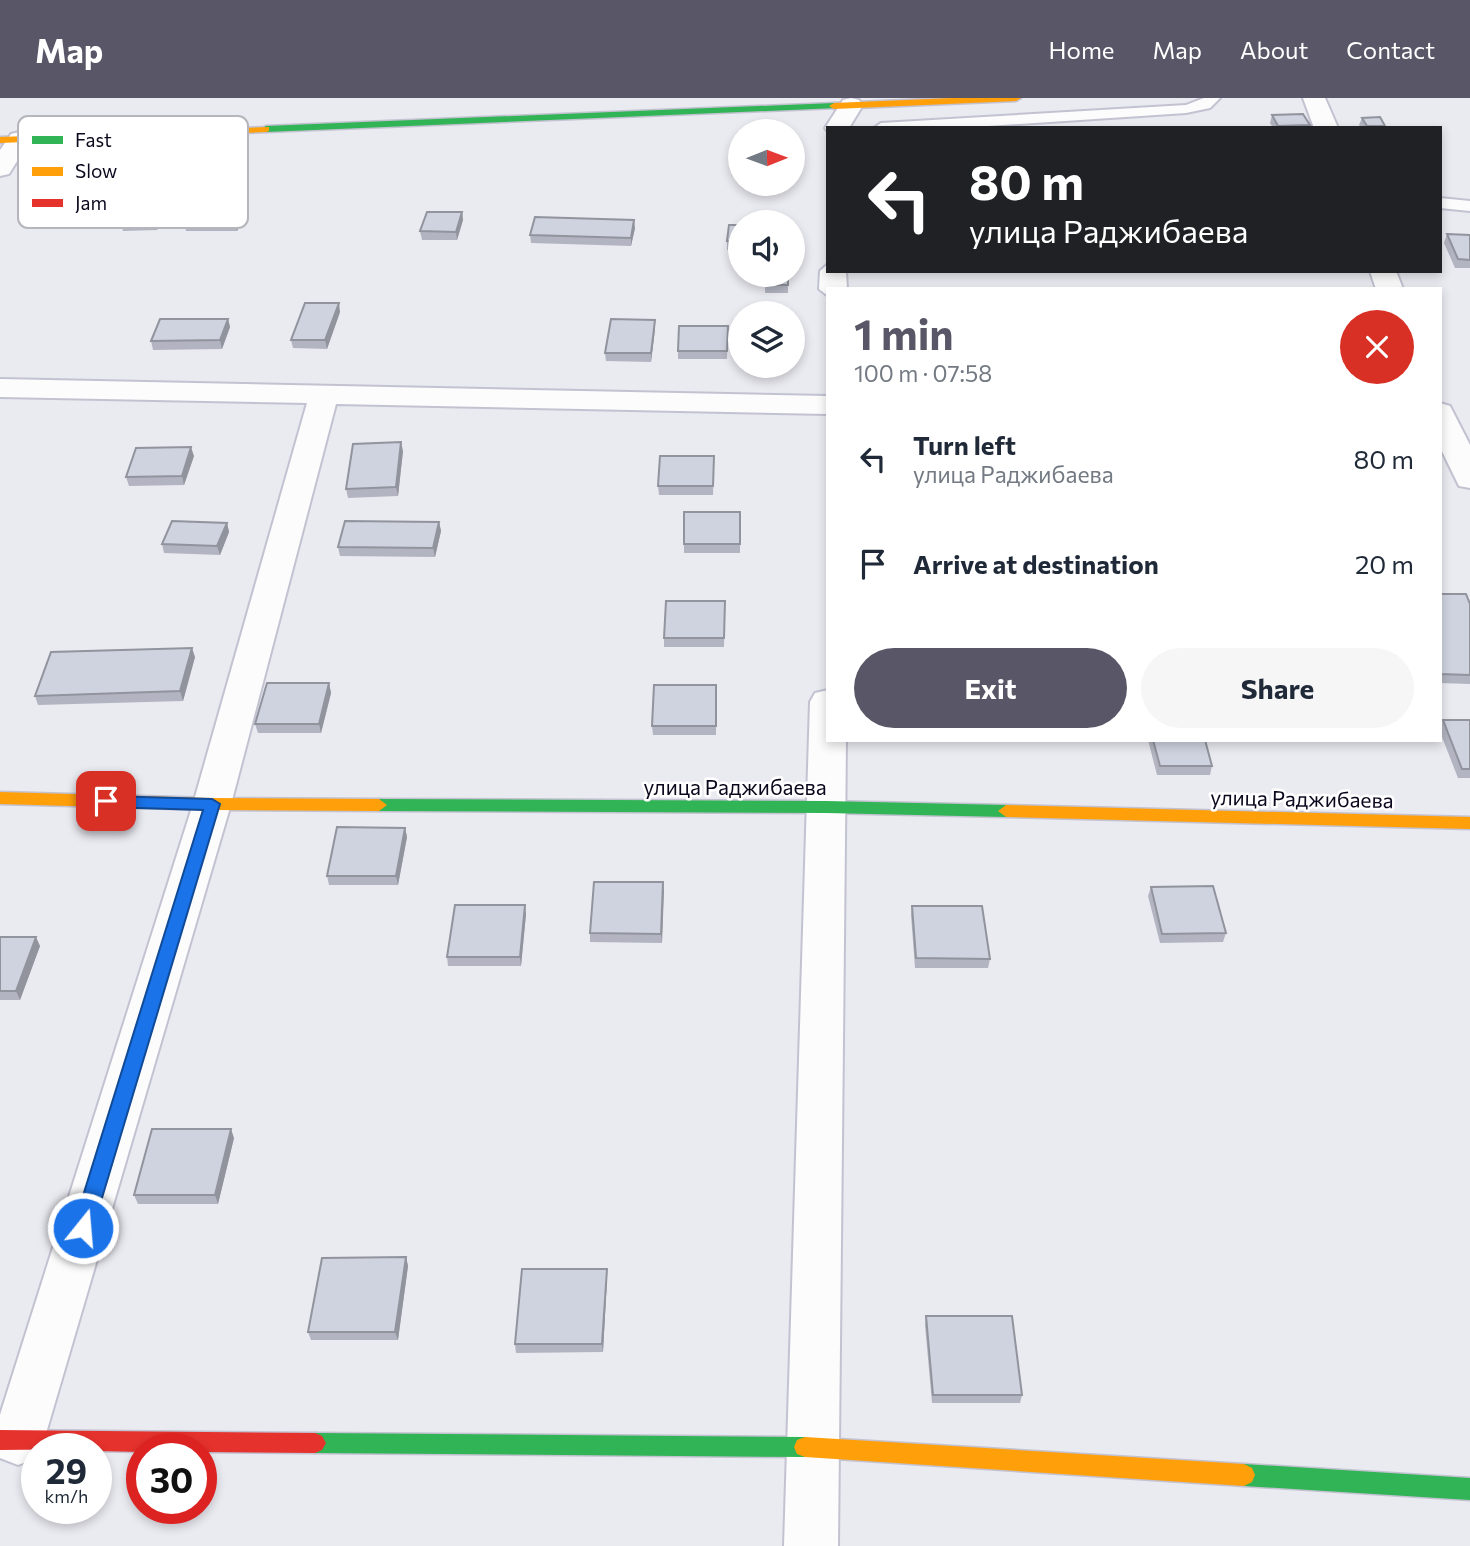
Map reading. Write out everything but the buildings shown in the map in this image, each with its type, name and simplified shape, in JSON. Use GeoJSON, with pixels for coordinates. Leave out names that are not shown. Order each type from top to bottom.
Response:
{"type":"FeatureCollection","features":[{"type":"Feature","properties":{"kind":"street"},"geometry":{"type":"LineString","coordinates":[[248,129],[1016,98]]}},
{"type":"Feature","properties":{"kind":"street"},"geometry":{"type":"LineString","coordinates":[[1314,98],[1325,126]]}},
{"type":"Feature","properties":{"kind":"street"},"geometry":{"type":"LineString","coordinates":[[838,126],[851,105]]}},
{"type":"Feature","properties":{"kind":"street"},"geometry":{"type":"LineString","coordinates":[[0,169],[10,139]]}},
{"type":"Feature","properties":{"kind":"street"},"geometry":{"type":"LineString","coordinates":[[0,388],[826,405]]}},
{"type":"Feature","properties":{"kind":"street"},"geometry":{"type":"LineString","coordinates":[[324,395],[212,804],[9,1440],[811,1447],[1470,1489]]}},
{"type":"Feature","properties":{"kind":"street"},"geometry":{"type":"LineString","coordinates":[[1442,416],[1470,479]]}},
{"type":"Feature","properties":{"kind":"street"},"geometry":{"type":"LineString","coordinates":[[811,1546],[827,742]]}},
{"type":"Feature","properties":{"kind":"street","name":"улица Раджибаева"},"geometry":{"type":"LineString","coordinates":[[0,798],[212,804],[826,807],[1470,823]]}},
{"type":"Feature","properties":{"kind":"lane"},"geometry":{"type":"LineString","coordinates":[[913,126],[1186,109],[1205,105],[1213,98]]}},
{"type":"Feature","properties":{"kind":"lane"},"geometry":{"type":"LineString","coordinates":[[1442,203],[1470,206]]}},
{"type":"Feature","properties":{"kind":"traffic: fast"},"geometry":{"type":"LineString","coordinates":[[266,129],[834,106]]}},
{"type":"Feature","properties":{"kind":"traffic: fast"},"geometry":{"type":"LineString","coordinates":[[379,805],[826,807],[1006,811]]}},
{"type":"Feature","properties":{"kind":"traffic: fast"},"geometry":{"type":"LineString","coordinates":[[315,1443],[805,1447]]}},
{"type":"Feature","properties":{"kind":"traffic: fast"},"geometry":{"type":"LineString","coordinates":[[1244,1475],[1470,1489]]}},
{"type":"Feature","properties":{"kind":"traffic: slow"},"geometry":{"type":"LineString","coordinates":[[834,106],[1016,98]]}},
{"type":"Feature","properties":{"kind":"traffic: slow"},"geometry":{"type":"LineString","coordinates":[[248,130],[266,129]]}},
{"type":"Feature","properties":{"kind":"traffic: slow"},"geometry":{"type":"LineString","coordinates":[[0,140],[18,139]]}},
{"type":"Feature","properties":{"kind":"traffic: slow"},"geometry":{"type":"LineString","coordinates":[[0,798],[379,805]]}},
{"type":"Feature","properties":{"kind":"traffic: slow"},"geometry":{"type":"LineString","coordinates":[[1006,811],[1470,823]]}},
{"type":"Feature","properties":{"kind":"traffic: slow"},"geometry":{"type":"LineString","coordinates":[[805,1447],[1244,1475]]}},
{"type":"Feature","properties":{"kind":"traffic: jam"},"geometry":{"type":"LineString","coordinates":[[0,1440],[315,1443]]}},
{"type":"Feature","properties":{"kind":"route"},"geometry":{"type":"LineString","coordinates":[[83,1228],[212,804],[106,801]]}}]}
